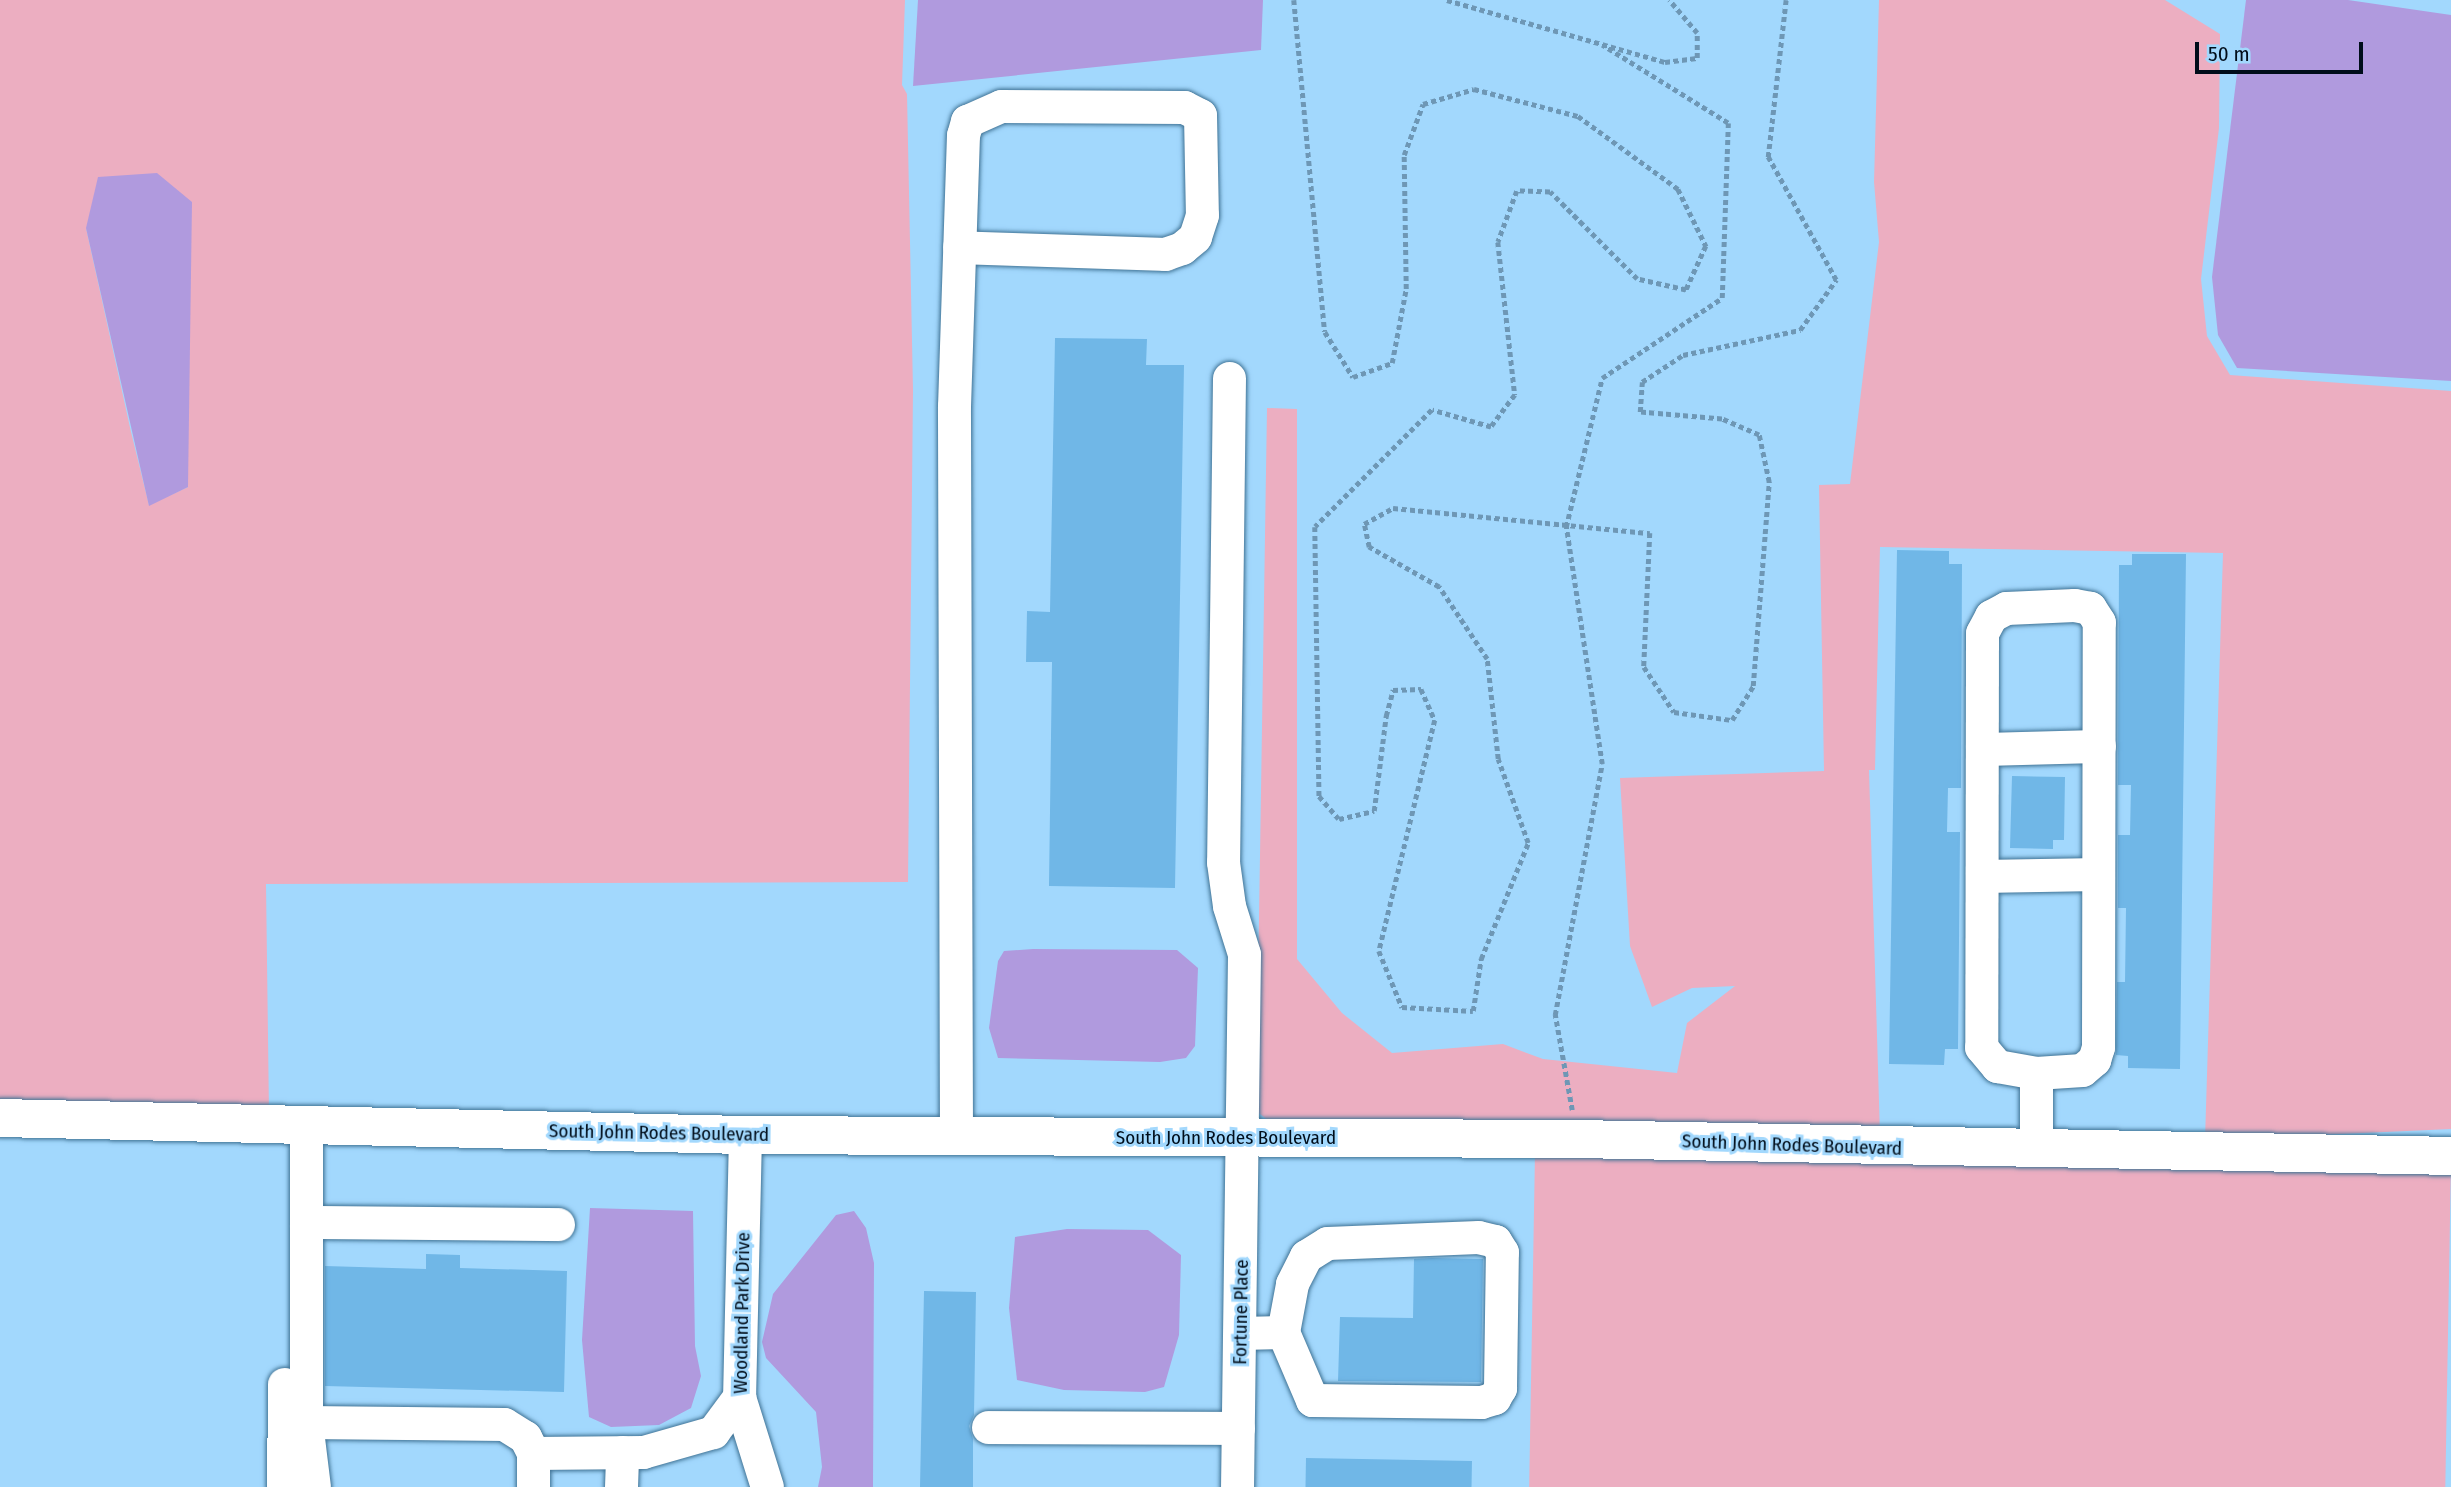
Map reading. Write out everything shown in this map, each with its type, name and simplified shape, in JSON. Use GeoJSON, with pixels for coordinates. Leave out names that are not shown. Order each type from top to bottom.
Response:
{"type":"FeatureCollection","features":[{"type":"Feature","properties":{"kind":"main road","name":"South John Rodes Boulevard"},"geometry":{"type":"LineString","coordinates":[[0,1118],[306,1139],[745,1135],[1577,1139],[2451,1156]]}},
{"type":"Feature","properties":{"kind":"street"},"geometry":{"type":"LineString","coordinates":[[956,1136],[954,406],[963,135],[967,121],[980,112],[1002,106],[1184,107],[1200,115],[1203,122],[1202,215],[1195,237],[1182,248],[1165,254],[960,247]]}},
{"type":"Feature","properties":{"kind":"street","name":"Fortune Place"},"geometry":{"type":"LineString","coordinates":[[1229,378],[1223,862],[1229,906],[1244,954],[1244,1138],[1237,1487]]}},
{"type":"Feature","properties":{"kind":"street"},"geometry":{"type":"LineString","coordinates":[[2074,605],[2090,608],[2099,622],[2099,746],[2098,1046],[2094,1060],[2082,1070],[2036,1073],[1997,1066],[1981,1048],[1982,633],[1991,616],[2006,608],[2074,605]]}},
{"type":"Feature","properties":{"kind":"street"},"geometry":{"type":"LineString","coordinates":[[1982,749],[2099,746]]}},
{"type":"Feature","properties":{"kind":"street"},"geometry":{"type":"LineString","coordinates":[[1982,876],[2098,874]]}},
{"type":"Feature","properties":{"kind":"street"},"geometry":{"type":"LineString","coordinates":[[2036,1073],[2036,1149]]}},
{"type":"Feature","properties":{"kind":"street","name":"Woodland Park Drive"},"geometry":{"type":"LineString","coordinates":[[745,1135],[739,1397],[766,1487]]}},
{"type":"Feature","properties":{"kind":"street"},"geometry":{"type":"LineString","coordinates":[[306,1139],[306,1422],[314,1487]]}},
{"type":"Feature","properties":{"kind":"street"},"geometry":{"type":"LineString","coordinates":[[283,1487],[288,1183],[306,1139]]}},
{"type":"Feature","properties":{"kind":"street"},"geometry":{"type":"LineString","coordinates":[[306,1222],[558,1224]]}},
{"type":"Feature","properties":{"kind":"street"},"geometry":{"type":"LineString","coordinates":[[1478,1237],[1495,1241],[1502,1252],[1500,1388],[1494,1398],[1481,1402],[1312,1400],[1283,1332],[1292,1284],[1306,1256],[1328,1243],[1478,1237]]}},
{"type":"Feature","properties":{"kind":"street"},"geometry":{"type":"LineString","coordinates":[[1240,1333],[1283,1332]]}},
{"type":"Feature","properties":{"kind":"street"},"geometry":{"type":"LineString","coordinates":[[533,1453],[643,1452],[713,1432],[739,1397]]}},
{"type":"Feature","properties":{"kind":"street"},"geometry":{"type":"LineString","coordinates":[[306,1422],[504,1424],[525,1437],[533,1453],[533,1487]]}},
{"type":"Feature","properties":{"kind":"street"},"geometry":{"type":"LineString","coordinates":[[988,1427],[1238,1428]]}},
{"type":"Feature","properties":{"kind":"street"},"geometry":{"type":"LineString","coordinates":[[621,1487],[622,1452]]}},
{"type":"Feature","properties":{"kind":"path"},"geometry":{"type":"LineString","coordinates":[[1294,0],[1325,332],[1353,377],[1392,363],[1406,289],[1404,155],[1423,104],[1474,89],[1578,116],[1678,189],[1706,246],[1686,290],[1637,279],[1550,192],[1517,191],[1498,242],[1515,395],[1491,427],[1432,410],[1315,527],[1319,796],[1339,819],[1374,811],[1385,716],[1394,690],[1421,689],[1435,720],[1379,951],[1402,1007],[1473,1010],[1480,959],[1528,843],[1498,759],[1487,659],[1439,587],[1369,547],[1364,524],[1393,508],[1566,527],[1650,533],[1644,667],[1674,712],[1732,720],[1753,685],[1769,482],[1759,435],[1722,419],[1640,412],[1642,382],[1683,355],[1800,330],[1836,280],[1768,157],[1786,0]]}},
{"type":"Feature","properties":{"kind":"path"},"geometry":{"type":"LineString","coordinates":[[1447,0],[1665,62],[1697,58],[1698,33],[1669,0]]}},
{"type":"Feature","properties":{"kind":"path"},"geometry":{"type":"LineString","coordinates":[[1577,1139],[1555,1015],[1602,764],[1566,527],[1602,378],[1722,298],[1728,123],[1602,45]]}},
{"type":"Feature","properties":{"kind":"shaded area"},"geometry":{"type":"Polygon","coordinates":[[[0,0],[905,0],[902,85],[907,94],[913,390],[908,882],[266,884],[269,1113],[0,1107],[0,0]],[[86,228],[149,505],[188,487],[86,228]]]}},
{"type":"Feature","properties":{"kind":"shaded area"},"geometry":{"type":"Polygon","coordinates":[[[918,0],[1263,0],[1261,50],[913,86],[918,0]]]}},
{"type":"Feature","properties":{"kind":"shaded area"},"geometry":{"type":"Polygon","coordinates":[[[1879,0],[2165,0],[2220,34],[2219,128],[2201,279],[2207,336],[2230,375],[2451,391],[2451,1129],[2205,1140],[2223,553],[1880,547],[1875,770],[1869,770],[1880,1135],[1277,1127],[1256,1111],[1267,408],[1297,409],[1297,959],[1342,1013],[1392,1053],[1503,1044],[1543,1059],[1677,1073],[1687,1023],[1735,986],[1692,988],[1652,1007],[1630,946],[1620,778],[1824,771],[1819,485],[1850,484],[1879,242],[1874,182],[1879,0]]]}},
{"type":"Feature","properties":{"kind":"shaded area"},"geometry":{"type":"Polygon","coordinates":[[[2246,0],[2348,0],[2451,15],[2451,381],[2237,368],[2218,335],[2212,277],[2246,0]]]}},
{"type":"Feature","properties":{"kind":"shaded area"},"geometry":{"type":"Polygon","coordinates":[[[157,173],[192,202],[188,487],[149,506],[86,228],[98,177],[157,173]]]}},
{"type":"Feature","properties":{"kind":"shaded area"},"geometry":{"type":"Polygon","coordinates":[[[1177,950],[1198,968],[1195,1046],[1186,1058],[1160,1062],[998,1058],[989,1028],[998,961],[1004,951],[1177,950]]]}},
{"type":"Feature","properties":{"kind":"shaded area"},"geometry":{"type":"Polygon","coordinates":[[[1535,1153],[2451,1169],[2445,1487],[1529,1487],[1535,1153]]]}},
{"type":"Feature","properties":{"kind":"shaded area"},"geometry":{"type":"Polygon","coordinates":[[[590,1208],[693,1211],[695,1346],[701,1376],[691,1408],[659,1425],[611,1427],[589,1417],[582,1340],[590,1208]]]}},
{"type":"Feature","properties":{"kind":"shaded area"},"geometry":{"type":"Polygon","coordinates":[[[854,1211],[866,1228],[874,1263],[873,1487],[818,1487],[822,1467],[816,1412],[766,1358],[762,1342],[773,1294],[836,1215],[854,1211]]]}},
{"type":"Feature","properties":{"kind":"shaded area"},"geometry":{"type":"Polygon","coordinates":[[[1067,1229],[1148,1230],[1181,1255],[1179,1335],[1164,1387],[1145,1392],[1064,1390],[1017,1380],[1009,1308],[1015,1237],[1067,1229]]]}},
{"type":"Feature","properties":{"kind":"building"},"geometry":{"type":"Polygon","coordinates":[[[1055,338],[1147,339],[1146,365],[1184,365],[1175,888],[1049,886],[1052,662],[1026,662],[1027,611],[1050,612],[1055,338]]]}},
{"type":"Feature","properties":{"kind":"building"},"geometry":{"type":"Polygon","coordinates":[[[1897,550],[1949,551],[1949,564],[1962,564],[1961,788],[1948,788],[1947,832],[1960,832],[1958,1049],[1945,1049],[1944,1065],[1889,1064],[1897,550]]]}},
{"type":"Feature","properties":{"kind":"building"},"geometry":{"type":"Polygon","coordinates":[[[2132,554],[2186,554],[2180,1069],[2128,1068],[2128,1056],[2116,1055],[2117,982],[2125,982],[2126,908],[2118,908],[2118,835],[2130,835],[2131,785],[2118,785],[2119,565],[2132,565],[2132,554]]]}},
{"type":"Feature","properties":{"kind":"building"},"geometry":{"type":"Polygon","coordinates":[[[2012,776],[2065,777],[2064,840],[2053,840],[2053,849],[2010,848],[2012,776]]]}},
{"type":"Feature","properties":{"kind":"building"},"geometry":{"type":"Polygon","coordinates":[[[426,1254],[460,1255],[460,1268],[567,1271],[564,1392],[325,1386],[325,1266],[426,1269],[426,1254]]]}},
{"type":"Feature","properties":{"kind":"building"},"geometry":{"type":"Polygon","coordinates":[[[1414,1259],[1483,1259],[1481,1382],[1338,1381],[1340,1317],[1413,1318],[1414,1259]]]}},
{"type":"Feature","properties":{"kind":"building"},"geometry":{"type":"Polygon","coordinates":[[[924,1291],[976,1292],[974,1415],[969,1426],[973,1439],[973,1487],[920,1487],[924,1291]]]}},
{"type":"Feature","properties":{"kind":"building"},"geometry":{"type":"Polygon","coordinates":[[[1306,1458],[1472,1461],[1472,1487],[1305,1487],[1306,1458]]]}}]}
